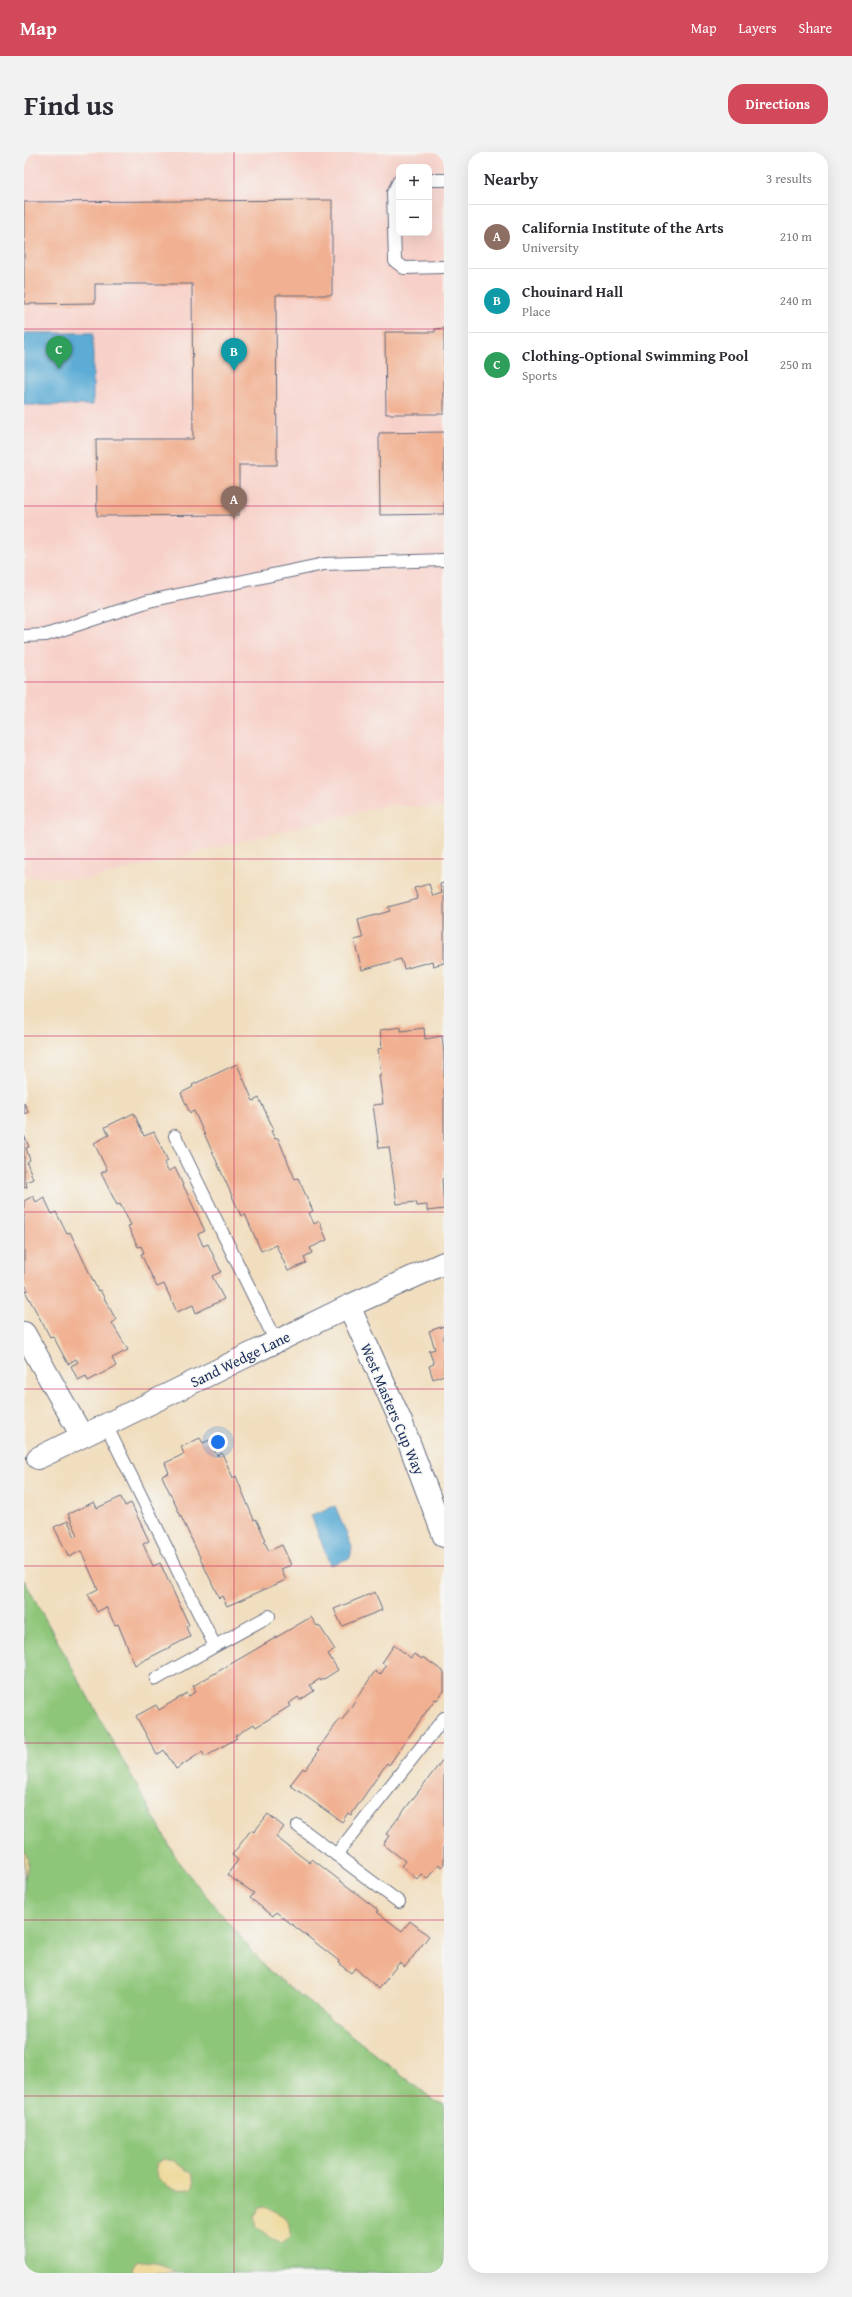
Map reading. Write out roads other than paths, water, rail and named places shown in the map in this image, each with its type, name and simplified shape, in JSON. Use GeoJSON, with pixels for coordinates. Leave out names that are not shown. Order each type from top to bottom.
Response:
{"type":"FeatureCollection","features":[{"type":"Feature","properties":{"kind":"street","name":"Sand Wedge Lane"},"geometry":{"type":"LineString","coordinates":[[38,1458],[349,1306],[444,1263]]}},
{"type":"Feature","properties":{"kind":"street","name":"West Masters Cup Way"},"geometry":{"type":"LineString","coordinates":[[349,1306],[402,1424],[444,1536]]}},
{"type":"Feature","properties":{"kind":"street"},"geometry":{"type":"LineString","coordinates":[[24,1333],[82,1436]]}},
{"type":"Feature","properties":{"kind":"lane"},"geometry":{"type":"LineString","coordinates":[[432,180],[444,180]]}},
{"type":"Feature","properties":{"kind":"lane"},"geometry":{"type":"LineString","coordinates":[[396,187],[393,193],[395,261],[404,268],[444,267]]}},
{"type":"Feature","properties":{"kind":"lane"},"geometry":{"type":"LineString","coordinates":[[24,636],[46,635],[148,601],[324,564],[444,560]]}},
{"type":"Feature","properties":{"kind":"lane"},"geometry":{"type":"LineString","coordinates":[[175,1136],[276,1342]]}},
{"type":"Feature","properties":{"kind":"lane"},"geometry":{"type":"LineString","coordinates":[[106,1425],[215,1646]]}},
{"type":"Feature","properties":{"kind":"lane"},"geometry":{"type":"LineString","coordinates":[[156,1679],[269,1616]]}},
{"type":"Feature","properties":{"kind":"lane"},"geometry":{"type":"LineString","coordinates":[[336,1855],[444,1718]]}},
{"type":"Feature","properties":{"kind":"lane"},"geometry":{"type":"LineString","coordinates":[[298,1826],[399,1902]]}},
{"type":"Feature","properties":{"kind":"water"},"geometry":{"type":"Polygon","coordinates":[[[24,333],[93,333],[93,405],[24,405],[24,333]]]}},
{"type":"Feature","properties":{"kind":"water"},"geometry":{"type":"Polygon","coordinates":[[[335,1506],[352,1547],[350,1558],[330,1565],[311,1515],[335,1506]]]}},
{"type":"Feature","properties":{"kind":"place","name":"Clothing-Optional Swimming Pool"},"geometry":{"type":"Point","coordinates":[59,369]}},
{"type":"Feature","properties":{"kind":"place","name":"Chouinard Hall"},"geometry":{"type":"Point","coordinates":[234,371]}},
{"type":"Feature","properties":{"kind":"place","name":"California Institute of the Arts"},"geometry":{"type":"Point","coordinates":[234,519]}}]}
